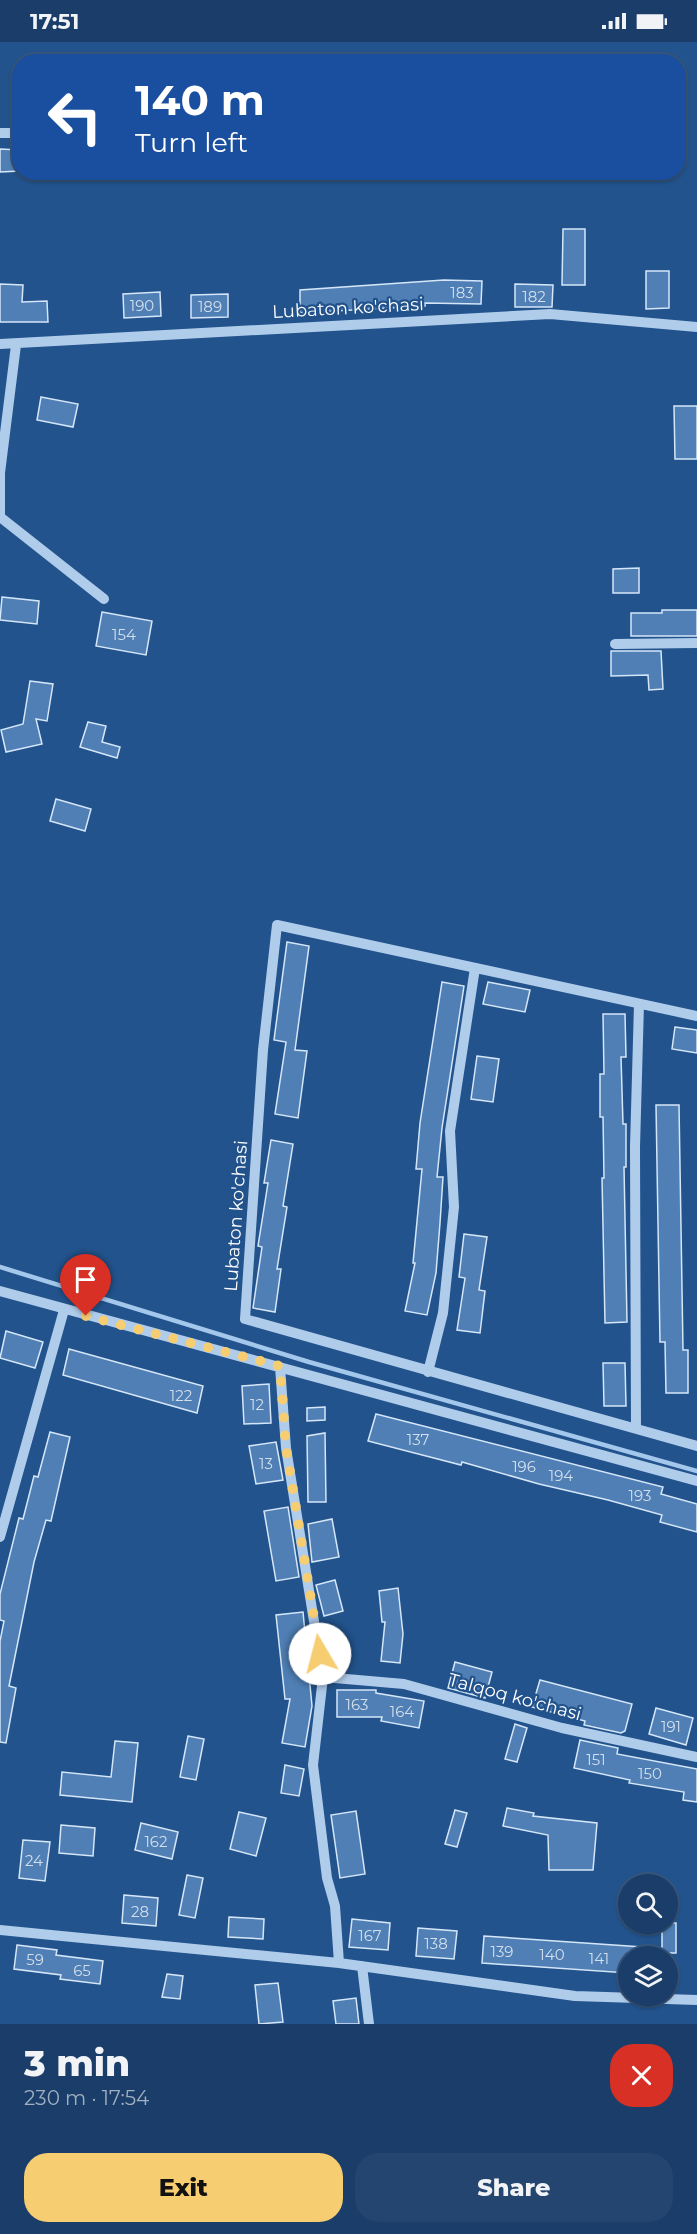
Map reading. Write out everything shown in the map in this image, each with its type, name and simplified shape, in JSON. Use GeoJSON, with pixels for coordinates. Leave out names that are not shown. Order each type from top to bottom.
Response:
{"type":"FeatureCollection","features":[{"type":"Feature","properties":{"kind":"street","name":"Lubaton ko'chasi"},"geometry":{"type":"LineString","coordinates":[[0,344],[16,345],[121,336],[550,314],[697,327]]}},
{"type":"Feature","properties":{"kind":"street"},"geometry":{"type":"LineString","coordinates":[[16,345],[0,473],[0,517],[104,599]]}},
{"type":"Feature","properties":{"kind":"street"},"geometry":{"type":"LineString","coordinates":[[615,644],[697,643]]}},
{"type":"Feature","properties":{"kind":"street","name":"Lubaton ko'chasi"},"geometry":{"type":"LineString","coordinates":[[475,968],[277,925],[263,1050],[245,1319],[697,1446]]}},
{"type":"Feature","properties":{"kind":"street"},"geometry":{"type":"LineString","coordinates":[[428,1372],[443,1313],[454,1207],[450,1131],[475,968],[697,1016]]}},
{"type":"Feature","properties":{"kind":"street"},"geometry":{"type":"LineString","coordinates":[[636,1427],[635,1147],[639,1004]]}},
{"type":"Feature","properties":{"kind":"street"},"geometry":{"type":"LineString","coordinates":[[0,1291],[697,1481]]}},
{"type":"Feature","properties":{"kind":"street"},"geometry":{"type":"LineString","coordinates":[[0,1537],[64,1310]]}},
{"type":"Feature","properties":{"kind":"street"},"geometry":{"type":"LineString","coordinates":[[280,1366],[286,1448],[323,1677],[313,1765],[327,1878],[335,1906],[339,1963]]}},
{"type":"Feature","properties":{"kind":"street","name":"Talqoq ko'chasi"},"geometry":{"type":"LineString","coordinates":[[323,1677],[404,1684],[562,1728],[697,1757]]}},
{"type":"Feature","properties":{"kind":"street"},"geometry":{"type":"LineString","coordinates":[[0,1930],[339,1963],[575,1996],[697,2000]]}},
{"type":"Feature","properties":{"kind":"street"},"geometry":{"type":"LineString","coordinates":[[362,1966],[369,2024]]}},
{"type":"Feature","properties":{"kind":"building"},"geometry":{"type":"Polygon","coordinates":[[[0,149],[12,150],[12,171],[0,172],[0,149]]]}},
{"type":"Feature","properties":{"kind":"building"},"geometry":{"type":"Polygon","coordinates":[[[563,229],[585,229],[585,285],[562,285],[563,229]]]}},
{"type":"Feature","properties":{"kind":"building"},"geometry":{"type":"Polygon","coordinates":[[[646,271],[669,271],[669,308],[646,309],[646,271]]]}},
{"type":"Feature","properties":{"kind":"building"},"geometry":{"type":"Polygon","coordinates":[[[444,280],[482,281],[481,304],[425,303],[425,306],[300,313],[300,290],[444,280]]]}},
{"type":"Feature","properties":{"kind":"building"},"geometry":{"type":"Polygon","coordinates":[[[0,284],[23,285],[22,302],[47,301],[48,322],[0,322],[0,284]]]}},
{"type":"Feature","properties":{"kind":"building"},"geometry":{"type":"Polygon","coordinates":[[[515,284],[553,285],[552,307],[515,307],[515,284]]]}},
{"type":"Feature","properties":{"kind":"building"},"geometry":{"type":"Polygon","coordinates":[[[160,292],[161,316],[124,318],[123,294],[160,292]]]}},
{"type":"Feature","properties":{"kind":"building"},"geometry":{"type":"Polygon","coordinates":[[[228,294],[228,317],[191,318],[191,295],[228,294]]]}},
{"type":"Feature","properties":{"kind":"building"},"geometry":{"type":"Polygon","coordinates":[[[41,397],[78,404],[73,427],[37,420],[41,397]]]}},
{"type":"Feature","properties":{"kind":"building"},"geometry":{"type":"Polygon","coordinates":[[[674,406],[697,406],[697,459],[675,459],[674,406]]]}},
{"type":"Feature","properties":{"kind":"building"},"geometry":{"type":"Polygon","coordinates":[[[639,568],[639,593],[613,593],[613,569],[639,568]]]}},
{"type":"Feature","properties":{"kind":"building"},"geometry":{"type":"Polygon","coordinates":[[[2,597],[39,601],[37,624],[0,620],[2,597]]]}},
{"type":"Feature","properties":{"kind":"building"},"geometry":{"type":"Polygon","coordinates":[[[662,610],[697,610],[697,636],[631,636],[631,613],[662,613],[662,610]]]}},
{"type":"Feature","properties":{"kind":"building"},"geometry":{"type":"Polygon","coordinates":[[[102,612],[152,621],[146,655],[96,646],[102,612]]]}},
{"type":"Feature","properties":{"kind":"building"},"geometry":{"type":"Polygon","coordinates":[[[611,651],[661,651],[663,689],[649,690],[648,675],[611,676],[611,651]]]}},
{"type":"Feature","properties":{"kind":"building"},"geometry":{"type":"Polygon","coordinates":[[[30,681],[53,684],[47,721],[36,719],[42,744],[6,752],[1,730],[23,724],[30,681]]]}},
{"type":"Feature","properties":{"kind":"building"},"geometry":{"type":"Polygon","coordinates":[[[88,722],[106,726],[102,742],[120,747],[117,758],[80,747],[88,722]]]}},
{"type":"Feature","properties":{"kind":"building"},"geometry":{"type":"Polygon","coordinates":[[[56,799],[91,809],[85,831],[50,821],[56,799]]]}},
{"type":"Feature","properties":{"kind":"building"},"geometry":{"type":"Polygon","coordinates":[[[287,942],[309,946],[295,1050],[307,1051],[298,1118],[275,1114],[286,1042],[274,1040],[287,942]]]}},
{"type":"Feature","properties":{"kind":"building"},"geometry":{"type":"Polygon","coordinates":[[[442,982],[464,986],[442,1128],[437,1177],[443,1177],[436,1273],[427,1315],[405,1311],[415,1263],[413,1263],[422,1169],[416,1169],[420,1123],[442,982]]]}},
{"type":"Feature","properties":{"kind":"building"},"geometry":{"type":"Polygon","coordinates":[[[488,982],[530,990],[525,1012],[483,1004],[488,982]]]}},
{"type":"Feature","properties":{"kind":"building"},"geometry":{"type":"Polygon","coordinates":[[[603,1014],[625,1014],[626,1057],[621,1057],[623,1124],[626,1124],[626,1167],[624,1167],[627,1322],[605,1323],[603,1117],[600,1117],[600,1074],[604,1074],[603,1014]]]}},
{"type":"Feature","properties":{"kind":"building"},"geometry":{"type":"Polygon","coordinates":[[[675,1027],[697,1030],[697,1053],[672,1049],[675,1027]]]}},
{"type":"Feature","properties":{"kind":"building"},"geometry":{"type":"Polygon","coordinates":[[[477,1056],[499,1059],[493,1102],[471,1099],[477,1056]]]}},
{"type":"Feature","properties":{"kind":"building"},"geometry":{"type":"Polygon","coordinates":[[[656,1105],[679,1105],[683,1350],[688,1350],[688,1393],[666,1393],[665,1342],[660,1342],[656,1105]]]}},
{"type":"Feature","properties":{"kind":"building"},"geometry":{"type":"Polygon","coordinates":[[[271,1140],[293,1144],[283,1206],[287,1207],[277,1269],[281,1269],[275,1312],[253,1308],[262,1247],[258,1246],[268,1183],[264,1183],[271,1140]]]}},
{"type":"Feature","properties":{"kind":"building"},"geometry":{"type":"Polygon","coordinates":[[[464,1234],[487,1237],[479,1290],[485,1291],[480,1333],[457,1330],[465,1278],[459,1277],[464,1234]]]}},
{"type":"Feature","properties":{"kind":"building"},"geometry":{"type":"Polygon","coordinates":[[[6,1331],[43,1342],[35,1368],[0,1358],[6,1331]]]}},
{"type":"Feature","properties":{"kind":"building"},"geometry":{"type":"Polygon","coordinates":[[[69,1349],[203,1386],[197,1413],[63,1375],[69,1349]]]}},
{"type":"Feature","properties":{"kind":"building"},"geometry":{"type":"Polygon","coordinates":[[[603,1363],[625,1363],[626,1406],[604,1406],[603,1363]]]}},
{"type":"Feature","properties":{"kind":"building"},"geometry":{"type":"Polygon","coordinates":[[[269,1384],[271,1423],[244,1424],[242,1386],[269,1384]]]}},
{"type":"Feature","properties":{"kind":"building"},"geometry":{"type":"Polygon","coordinates":[[[325,1407],[325,1420],[307,1421],[307,1408],[325,1407]]]}},
{"type":"Feature","properties":{"kind":"building"},"geometry":{"type":"Polygon","coordinates":[[[376,1414],[663,1487],[661,1494],[697,1504],[697,1532],[660,1522],[662,1515],[608,1500],[539,1484],[462,1462],[461,1465],[368,1441],[376,1414]]]}},
{"type":"Feature","properties":{"kind":"building"},"geometry":{"type":"Polygon","coordinates":[[[50,1432],[70,1437],[51,1521],[46,1520],[34,1562],[9,1686],[16,1688],[6,1743],[0,1742],[0,1641],[4,1621],[0,1620],[0,1594],[19,1518],[23,1519],[34,1476],[38,1477],[50,1432]]]}},
{"type":"Feature","properties":{"kind":"building"},"geometry":{"type":"Polygon","coordinates":[[[325,1433],[326,1502],[308,1502],[307,1436],[325,1433]]]}},
{"type":"Feature","properties":{"kind":"building"},"geometry":{"type":"Polygon","coordinates":[[[276,1442],[283,1480],[256,1484],[249,1446],[276,1442]]]}},
{"type":"Feature","properties":{"kind":"building"},"geometry":{"type":"Polygon","coordinates":[[[288,1507],[299,1577],[276,1581],[264,1511],[288,1507]]]}},
{"type":"Feature","properties":{"kind":"building"},"geometry":{"type":"Polygon","coordinates":[[[332,1519],[339,1557],[312,1562],[308,1524],[332,1519]]]}},
{"type":"Feature","properties":{"kind":"building"},"geometry":{"type":"Polygon","coordinates":[[[335,1580],[343,1611],[324,1616],[316,1585],[335,1580]]]}},
{"type":"Feature","properties":{"kind":"building"},"geometry":{"type":"Polygon","coordinates":[[[398,1588],[403,1634],[400,1663],[381,1661],[385,1622],[382,1622],[379,1591],[398,1588]]]}},
{"type":"Feature","properties":{"kind":"building"},"geometry":{"type":"Polygon","coordinates":[[[303,1612],[312,1706],[305,1747],[282,1743],[290,1699],[285,1699],[276,1615],[303,1612]]]}},
{"type":"Feature","properties":{"kind":"building"},"geometry":{"type":"Polygon","coordinates":[[[455,1662],[492,1672],[485,1698],[448,1688],[455,1662]]]}},
{"type":"Feature","properties":{"kind":"building"},"geometry":{"type":"Polygon","coordinates":[[[540,1680],[632,1704],[625,1731],[621,1733],[584,1725],[585,1721],[532,1707],[540,1680]]]}},
{"type":"Feature","properties":{"kind":"building"},"geometry":{"type":"Polygon","coordinates":[[[337,1690],[376,1690],[376,1693],[424,1701],[419,1728],[381,1721],[382,1717],[337,1717],[337,1690]]]}},
{"type":"Feature","properties":{"kind":"building"},"geometry":{"type":"Polygon","coordinates":[[[656,1708],[693,1718],[686,1745],[649,1734],[656,1708]]]}},
{"type":"Feature","properties":{"kind":"building"},"geometry":{"type":"Polygon","coordinates":[[[515,1724],[527,1728],[517,1762],[505,1759],[515,1724]]]}},
{"type":"Feature","properties":{"kind":"building"},"geometry":{"type":"Polygon","coordinates":[[[188,1736],[204,1739],[196,1780],[180,1777],[188,1736]]]}},
{"type":"Feature","properties":{"kind":"building"},"geometry":{"type":"Polygon","coordinates":[[[580,1740],[618,1748],[617,1754],[697,1769],[697,1802],[683,1800],[684,1792],[629,1783],[630,1780],[574,1768],[580,1740]]]}},
{"type":"Feature","properties":{"kind":"building"},"geometry":{"type":"Polygon","coordinates":[[[115,1741],[138,1743],[132,1802],[60,1795],[62,1772],[111,1777],[115,1741]]]}},
{"type":"Feature","properties":{"kind":"building"},"geometry":{"type":"Polygon","coordinates":[[[285,1765],[304,1769],[299,1796],[281,1793],[285,1765]]]}},
{"type":"Feature","properties":{"kind":"building"},"geometry":{"type":"Polygon","coordinates":[[[507,1808],[534,1813],[533,1816],[597,1823],[593,1870],[549,1870],[548,1835],[503,1826],[507,1808]]]}},
{"type":"Feature","properties":{"kind":"building"},"geometry":{"type":"Polygon","coordinates":[[[455,1810],[467,1813],[457,1847],[445,1844],[455,1810]]]}},
{"type":"Feature","properties":{"kind":"building"},"geometry":{"type":"Polygon","coordinates":[[[356,1811],[365,1874],[340,1878],[331,1815],[356,1811]]]}},
{"type":"Feature","properties":{"kind":"building"},"geometry":{"type":"Polygon","coordinates":[[[239,1812],[266,1818],[256,1856],[230,1849],[239,1812]]]}},
{"type":"Feature","properties":{"kind":"building"},"geometry":{"type":"Polygon","coordinates":[[[141,1823],[178,1832],[172,1859],[135,1850],[141,1823]]]}},
{"type":"Feature","properties":{"kind":"building"},"geometry":{"type":"Polygon","coordinates":[[[61,1825],[95,1828],[93,1856],[59,1853],[61,1825]]]}},
{"type":"Feature","properties":{"kind":"building"},"geometry":{"type":"Polygon","coordinates":[[[23,1840],[50,1842],[45,1881],[19,1878],[23,1840]]]}},
{"type":"Feature","properties":{"kind":"building"},"geometry":{"type":"Polygon","coordinates":[[[187,1875],[203,1878],[195,1918],[179,1915],[187,1875]]]}},
{"type":"Feature","properties":{"kind":"building"},"geometry":{"type":"Polygon","coordinates":[[[124,1895],[158,1898],[156,1926],[122,1923],[124,1895]]]}},
{"type":"Feature","properties":{"kind":"building"},"geometry":{"type":"Polygon","coordinates":[[[229,1917],[264,1919],[263,1939],[228,1937],[229,1917]]]}},
{"type":"Feature","properties":{"kind":"building"},"geometry":{"type":"Polygon","coordinates":[[[352,1919],[390,1923],[388,1950],[349,1947],[352,1919]]]}},
{"type":"Feature","properties":{"kind":"building"},"geometry":{"type":"Polygon","coordinates":[[[418,1928],[457,1931],[454,1959],[416,1956],[418,1928]]]}},
{"type":"Feature","properties":{"kind":"building"},"geometry":{"type":"Polygon","coordinates":[[[662,1934],[676,1934],[676,1946],[662,1946],[662,1934]]]}},
{"type":"Feature","properties":{"kind":"building"},"geometry":{"type":"Polygon","coordinates":[[[484,1936],[628,1946],[618,1946],[618,1972],[482,1963],[484,1936]]]}},
{"type":"Feature","properties":{"kind":"building"},"geometry":{"type":"Polygon","coordinates":[[[17,1945],[57,1950],[56,1955],[103,1961],[100,1984],[60,1979],[61,1975],[14,1969],[17,1945]]]}},
{"type":"Feature","properties":{"kind":"building"},"geometry":{"type":"Polygon","coordinates":[[[167,1974],[183,1976],[180,1999],[162,1997],[167,1974]]]}},
{"type":"Feature","properties":{"kind":"building"},"geometry":{"type":"Polygon","coordinates":[[[278,1983],[283,2022],[259,2024],[255,1985],[278,1983]]]}},
{"type":"Feature","properties":{"kind":"building"},"geometry":{"type":"Polygon","coordinates":[[[356,1998],[359,2024],[336,2024],[333,2001],[356,1998]]]}},
{"type":"Feature","properties":{"kind":"waterway"},"geometry":{"type":"LineString","coordinates":[[0,1267],[309,1362],[697,1471]]}},
{"type":"Feature","properties":{"kind":"route"},"geometry":{"type":"LineString","coordinates":[[86,1316],[280,1366],[286,1448],[320,1654]]}}]}
